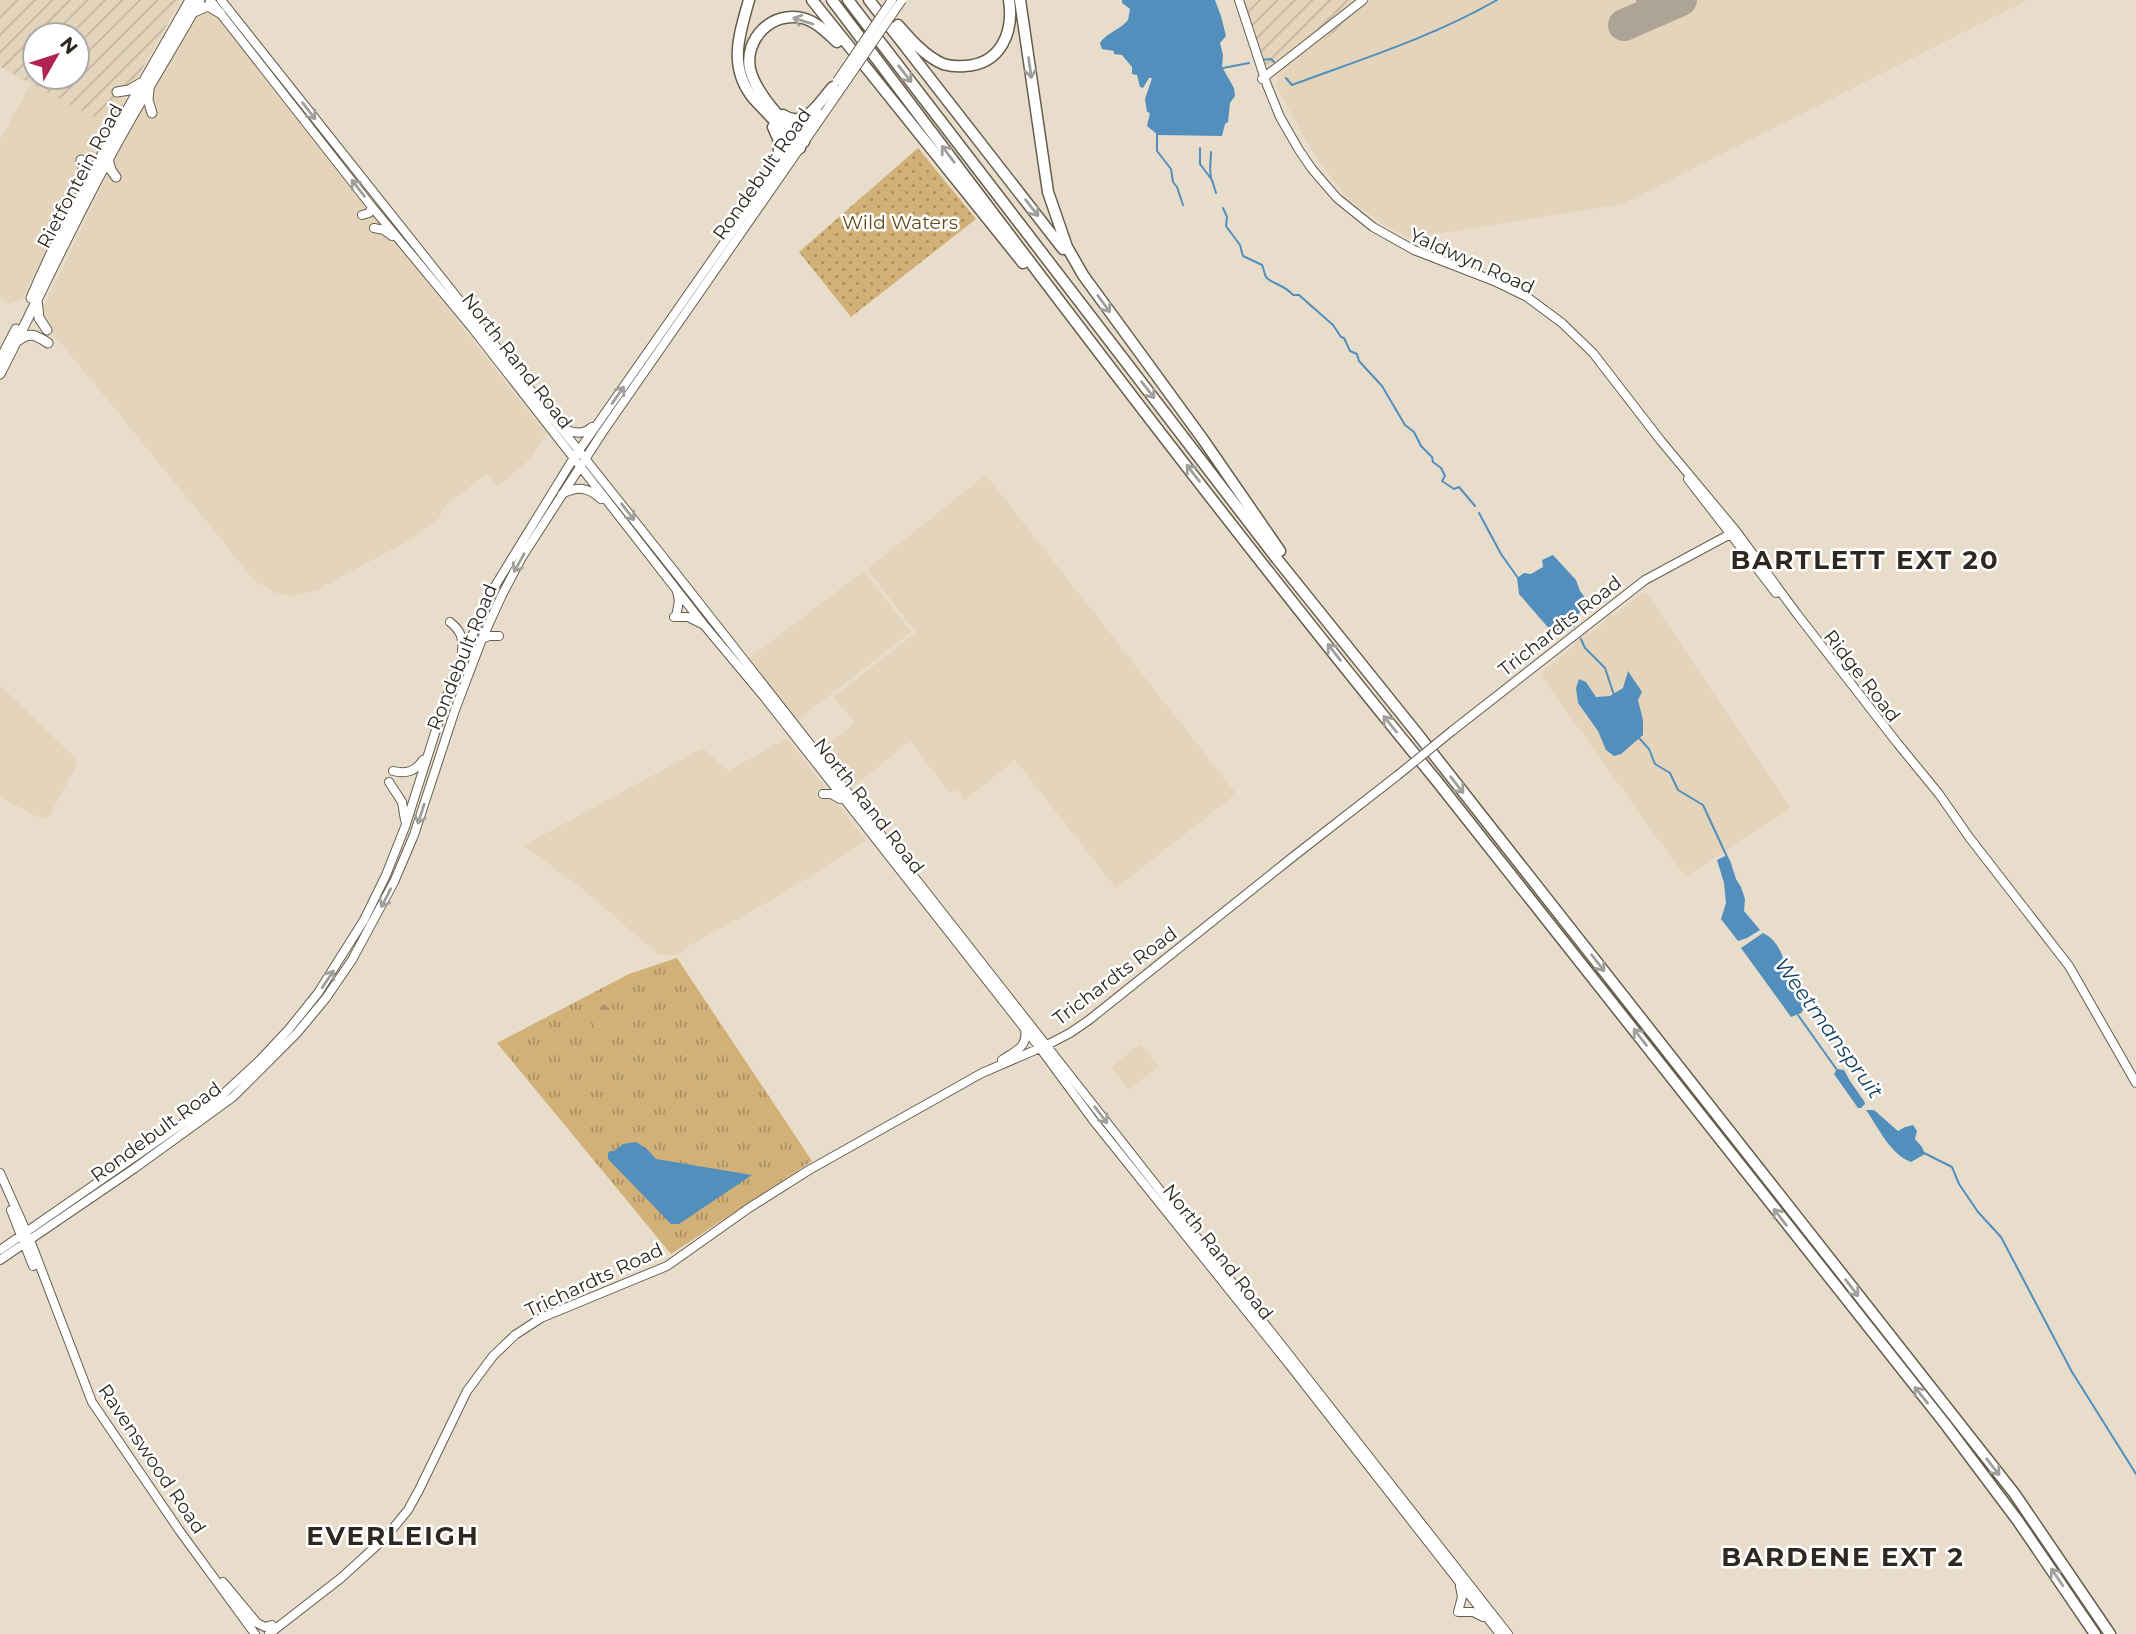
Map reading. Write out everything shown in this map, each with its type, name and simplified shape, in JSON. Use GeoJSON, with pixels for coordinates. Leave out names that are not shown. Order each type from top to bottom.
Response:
{"type":"FeatureCollection","features":[{"type":"Feature","properties":{"kind":"highway"},"geometry":{"type":"LineString","coordinates":[[749,0],[738,41],[737,61],[742,80],[779,136],[780,148],[776,167]]}},
{"type":"Feature","properties":{"kind":"highway"},"geometry":{"type":"LineString","coordinates":[[812,0],[996,232],[1093,345]]}},
{"type":"Feature","properties":{"kind":"highway"},"geometry":{"type":"LineString","coordinates":[[832,0],[1093,345],[1945,1425],[2031,1538],[2095,1634]]}},
{"type":"Feature","properties":{"kind":"highway"},"geometry":{"type":"LineString","coordinates":[[848,0],[1277,559],[2014,1493],[2110,1634]]}},
{"type":"Feature","properties":{"kind":"highway"},"geometry":{"type":"LineString","coordinates":[[869,0],[1083,275],[1202,438],[1286,560],[1416,732]]}},
{"type":"Feature","properties":{"kind":"highway"},"geometry":{"type":"LineString","coordinates":[[875,0],[928,55],[945,65],[958,66],[981,63],[998,52],[1009,28],[1009,0]]}},
{"type":"Feature","properties":{"kind":"highway"},"geometry":{"type":"LineString","coordinates":[[1020,0],[1048,192],[1067,247],[1083,275]]}},
{"type":"Feature","properties":{"kind":"highway"},"geometry":{"type":"LineString","coordinates":[[799,142],[753,79],[749,60],[752,42],[765,27],[780,19],[800,17],[817,26],[839,44],[874,79]]}},
{"type":"Feature","properties":{"kind":"highway"},"geometry":{"type":"LineString","coordinates":[[772,107],[789,119],[800,120],[812,112],[837,85]]}},
{"type":"Feature","properties":{"kind":"highway"},"geometry":{"type":"LineString","coordinates":[[753,99],[799,142]]}},
{"type":"Feature","properties":{"kind":"main road","name":"Rietfontein Road"},"geometry":{"type":"LineString","coordinates":[[0,374],[91,183],[190,0]]}},
{"type":"Feature","properties":{"kind":"main road","name":"Rietfontein Road"},"geometry":{"type":"LineString","coordinates":[[146,83],[200,0]]}},
{"type":"Feature","properties":{"kind":"main road","name":"North Rand Road"},"geometry":{"type":"LineString","coordinates":[[210,0],[372,207],[576,455]]}},
{"type":"Feature","properties":{"kind":"main road","name":"North Rand Road"},"geometry":{"type":"LineString","coordinates":[[221,0],[548,413],[616,513],[1043,1046],[1502,1633]]}},
{"type":"Feature","properties":{"kind":"main road","name":"Rondebult Road"},"geometry":{"type":"LineString","coordinates":[[0,1260],[4,1252],[135,1168],[233,1097],[290,1041],[326,998],[352,960],[394,882],[414,835],[455,710],[482,639],[522,557],[892,0]]}},
{"type":"Feature","properties":{"kind":"main road","name":"Rondebult Road"},"geometry":{"type":"LineString","coordinates":[[837,85],[902,0]]}},
{"type":"Feature","properties":{"kind":"main road","name":"Yaldwyn Road"},"geometry":{"type":"LineString","coordinates":[[1238,0],[1263,78],[1288,133],[1312,169],[1338,198],[1373,227],[1401,244],[1512,289],[1562,323],[1593,353],[1733,533]]}},
{"type":"Feature","properties":{"kind":"main road","name":"Yaldwyn Road"},"geometry":{"type":"LineString","coordinates":[[1238,0],[1276,118],[1287,139],[1328,192],[1354,216],[1387,239],[1425,258],[1509,291],[1560,325],[1591,355],[1717,517],[1733,533]]}},
{"type":"Feature","properties":{"kind":"main road"},"geometry":{"type":"LineString","coordinates":[[1263,78],[1363,0]]}},
{"type":"Feature","properties":{"kind":"main road"},"geometry":{"type":"LineString","coordinates":[[193,13],[205,6],[220,13]]}},
{"type":"Feature","properties":{"kind":"main road"},"geometry":{"type":"LineString","coordinates":[[1260,63],[1268,68],[1280,66]]}},
{"type":"Feature","properties":{"kind":"main road"},"geometry":{"type":"LineString","coordinates":[[117,92],[146,83],[152,113]]}},
{"type":"Feature","properties":{"kind":"main road","name":"Rondebult Road"},"geometry":{"type":"LineString","coordinates":[[25,1238],[45,1220],[218,1099],[289,1030],[318,992],[364,920],[386,875],[405,827],[459,664],[492,592],[601,418],[776,167],[799,142]]}},
{"type":"Feature","properties":{"kind":"main road"},"geometry":{"type":"LineString","coordinates":[[105,156],[114,179],[91,183],[81,160],[105,156]]}},
{"type":"Feature","properties":{"kind":"main road","name":"Rietfontein Road"},"geometry":{"type":"LineString","coordinates":[[0,360],[55,244],[91,183]]}},
{"type":"Feature","properties":{"kind":"main road"},"geometry":{"type":"LineString","coordinates":[[362,215],[369,213],[372,207]]}},
{"type":"Feature","properties":{"kind":"main road"},"geometry":{"type":"LineString","coordinates":[[374,228],[390,234],[410,253]]}},
{"type":"Feature","properties":{"kind":"main road"},"geometry":{"type":"LineString","coordinates":[[36,298],[39,318],[47,330]]}},
{"type":"Feature","properties":{"kind":"main road"},"geometry":{"type":"LineString","coordinates":[[16,342],[33,334],[48,343]]}},
{"type":"Feature","properties":{"kind":"main road"},"geometry":{"type":"LineString","coordinates":[[496,361],[496,373]]}},
{"type":"Feature","properties":{"kind":"main road"},"geometry":{"type":"LineString","coordinates":[[548,413],[565,429],[575,433],[589,430],[601,418]]}},
{"type":"Feature","properties":{"kind":"main road"},"geometry":{"type":"LineString","coordinates":[[598,476],[594,455],[602,433]]}},
{"type":"Feature","properties":{"kind":"main road","name":"North Rand Road"},"geometry":{"type":"LineString","coordinates":[[582,463],[598,476],[1025,1029],[1043,1046],[1101,1129],[1502,1633]]}},
{"type":"Feature","properties":{"kind":"main road"},"geometry":{"type":"LineString","coordinates":[[561,495],[576,489],[586,489],[616,513]]}},
{"type":"Feature","properties":{"kind":"main road"},"geometry":{"type":"LineString","coordinates":[[1706,547],[1719,531],[1717,517]]}},
{"type":"Feature","properties":{"kind":"main road","name":"Trichardts Road"},"geometry":{"type":"LineString","coordinates":[[261,1634],[274,1630],[341,1578],[385,1538],[408,1510],[475,1379],[504,1345],[528,1325],[667,1266],[808,1170],[982,1073],[1070,1033],[1645,580],[1733,533]]}},
{"type":"Feature","properties":{"kind":"main road","name":"Ridge Road"},"geometry":{"type":"LineString","coordinates":[[1733,533],[1746,555],[1959,828],[1969,837]]}},
{"type":"Feature","properties":{"kind":"main road","name":"Ridge Road"},"geometry":{"type":"LineString","coordinates":[[1733,533],[1939,794],[1969,837],[2070,966],[2136,1083]]}},
{"type":"Feature","properties":{"kind":"main road"},"geometry":{"type":"LineString","coordinates":[[1719,541],[1731,543],[1746,555]]}},
{"type":"Feature","properties":{"kind":"main road"},"geometry":{"type":"LineString","coordinates":[[676,588],[679,601],[675,616],[688,617],[704,625]]}},
{"type":"Feature","properties":{"kind":"main road"},"geometry":{"type":"LineString","coordinates":[[450,622],[462,637],[459,664]]}},
{"type":"Feature","properties":{"kind":"main road"},"geometry":{"type":"LineString","coordinates":[[482,639],[499,636]]}},
{"type":"Feature","properties":{"kind":"main road"},"geometry":{"type":"LineString","coordinates":[[393,771],[412,771],[428,753]]}},
{"type":"Feature","properties":{"kind":"main road"},"geometry":{"type":"LineString","coordinates":[[389,782],[402,802],[405,827]]}},
{"type":"Feature","properties":{"kind":"main road"},"geometry":{"type":"LineString","coordinates":[[823,794],[831,794],[846,802]]}},
{"type":"Feature","properties":{"kind":"main road"},"geometry":{"type":"LineString","coordinates":[[982,1073],[1024,1044],[1027,1038],[1025,1029]]}},
{"type":"Feature","properties":{"kind":"main road","name":"Ravenswood Road"},"geometry":{"type":"LineString","coordinates":[[0,1172],[19,1217],[31,1259],[92,1402],[209,1574]]}},
{"type":"Feature","properties":{"kind":"main road","name":"Ravenswood Road"},"geometry":{"type":"LineString","coordinates":[[0,1184],[25,1238],[87,1405],[252,1634]]}},
{"type":"Feature","properties":{"kind":"main road"},"geometry":{"type":"LineString","coordinates":[[19,1217],[28,1222],[45,1220]]}},
{"type":"Feature","properties":{"kind":"main road"},"geometry":{"type":"LineString","coordinates":[[4,1252],[24,1253],[31,1259]]}},
{"type":"Feature","properties":{"kind":"main road"},"geometry":{"type":"LineString","coordinates":[[197,1554],[257,1623],[274,1630]]}},
{"type":"Feature","properties":{"kind":"main road"},"geometry":{"type":"LineString","coordinates":[[1460,1583],[1462,1597],[1458,1612],[1477,1613],[1502,1633]]}},
{"type":"Feature","properties":{"kind":"shaded area"},"geometry":{"type":"Polygon","coordinates":[[[0,0],[181,0],[110,126],[45,91],[91,91],[91,21],[21,21],[21,78],[0,67],[0,0]]]}},
{"type":"Feature","properties":{"kind":"shaded area"},"geometry":{"type":"Polygon","coordinates":[[[1244,0],[1375,0],[1278,78],[1264,62],[1244,0]]]}},
{"type":"Feature","properties":{"kind":"shaded area"},"geometry":{"type":"Polygon","coordinates":[[[1375,0],[2028,0],[1623,204],[1410,238],[1387,227],[1347,198],[1315,156],[1277,87],[1278,78],[1285,71],[1375,0]]]}},
{"type":"Feature","properties":{"kind":"shaded area"},"geometry":{"type":"Polygon","coordinates":[[[199,10],[213,11],[546,433],[530,459],[498,487],[487,473],[442,509],[440,517],[415,537],[317,590],[292,596],[275,593],[255,581],[39,316],[136,116],[199,10]]]}},
{"type":"Feature","properties":{"kind":"shaded area"},"geometry":{"type":"Polygon","coordinates":[[[27,91],[46,91],[111,126],[22,299],[9,304],[0,299],[0,140],[27,91]]]}},
{"type":"Feature","properties":{"kind":"shaded area"},"geometry":{"type":"Polygon","coordinates":[[[984,476],[1235,792],[1231,798],[1116,888],[1015,760],[965,800],[958,791],[950,793],[910,741],[852,788],[822,748],[855,723],[834,697],[916,632],[867,569],[984,476]]]}},
{"type":"Feature","properties":{"kind":"shaded area"},"geometry":{"type":"Polygon","coordinates":[[[864,571],[911,632],[795,722],[747,660],[864,571]]]}},
{"type":"Feature","properties":{"kind":"shaded area"},"geometry":{"type":"Polygon","coordinates":[[[1642,593],[1647,594],[1791,808],[1685,877],[1542,677],[1542,672],[1575,645],[1573,642],[1587,632],[1589,634],[1611,614],[1613,616],[1642,593]]]}},
{"type":"Feature","properties":{"kind":"shaded area"},"geometry":{"type":"Polygon","coordinates":[[[0,685],[76,759],[77,765],[49,816],[42,819],[0,797],[0,685]]]}},
{"type":"Feature","properties":{"kind":"shaded area"},"geometry":{"type":"Polygon","coordinates":[[[787,738],[866,841],[777,897],[690,945],[680,955],[659,955],[574,882],[523,846],[703,748],[728,771],[787,738]]]}},
{"type":"Feature","properties":{"kind":"shaded area"},"geometry":{"type":"Polygon","coordinates":[[[1140,1044],[1159,1066],[1129,1090],[1111,1067],[1140,1044]]]}},
{"type":"Feature","properties":{"kind":"green space","name":"Wild Waters"},"geometry":{"type":"Polygon","coordinates":[[[918,148],[976,219],[851,317],[799,252],[918,148]]]}},
{"type":"Feature","properties":{"kind":"green space"},"geometry":{"type":"Polygon","coordinates":[[[677,958],[812,1161],[671,1254],[497,1043],[629,974],[677,958]]]}},
{"type":"Feature","properties":{"kind":"green space"},"geometry":{"type":"Polygon","coordinates":[[[605,1005],[613,1012],[609,1028],[598,1035],[585,1006],[605,1005]]]}},
{"type":"Feature","properties":{"kind":"water"},"geometry":{"type":"Polygon","coordinates":[[[1122,0],[1215,0],[1226,36],[1220,43],[1222,67],[1234,88],[1235,96],[1230,103],[1228,122],[1222,136],[1158,135],[1147,126],[1150,113],[1147,112],[1145,99],[1152,78],[1149,78],[1143,88],[1140,87],[1137,75],[1132,74],[1132,67],[1122,55],[1102,49],[1100,43],[1128,20],[1130,9],[1122,0]]]}},
{"type":"Feature","properties":{"kind":"water"},"geometry":{"type":"Polygon","coordinates":[[[1553,555],[1576,580],[1587,600],[1587,606],[1572,620],[1575,626],[1570,630],[1565,624],[1555,633],[1519,594],[1517,578],[1543,567],[1542,560],[1553,555]]]}},
{"type":"Feature","properties":{"kind":"water"},"geometry":{"type":"Polygon","coordinates":[[[1628,671],[1642,692],[1638,700],[1643,720],[1643,735],[1621,754],[1614,756],[1606,750],[1598,731],[1578,703],[1576,688],[1579,679],[1586,682],[1596,697],[1610,696],[1623,688],[1628,671]]]}},
{"type":"Feature","properties":{"kind":"water"},"geometry":{"type":"Polygon","coordinates":[[[1725,856],[1730,860],[1741,887],[1745,899],[1744,911],[1760,930],[1738,941],[1721,919],[1726,903],[1724,883],[1717,860],[1725,856]]]}},
{"type":"Feature","properties":{"kind":"water"},"geometry":{"type":"Polygon","coordinates":[[[1763,933],[1778,946],[1785,965],[1785,978],[1793,981],[1797,987],[1796,996],[1807,1004],[1801,1013],[1791,1017],[1741,948],[1763,933]]]}},
{"type":"Feature","properties":{"kind":"water"},"geometry":{"type":"Polygon","coordinates":[[[1837,1069],[1844,1070],[1864,1101],[1865,1104],[1861,1108],[1858,1108],[1834,1074],[1837,1069]]]}},
{"type":"Feature","properties":{"kind":"water"},"geometry":{"type":"Polygon","coordinates":[[[1866,1110],[1874,1110],[1898,1131],[1913,1125],[1917,1131],[1915,1139],[1925,1154],[1911,1162],[1897,1153],[1866,1110]]]}},
{"type":"Feature","properties":{"kind":"water"},"geometry":{"type":"Polygon","coordinates":[[[636,1142],[656,1159],[752,1175],[679,1224],[671,1224],[608,1159],[610,1151],[623,1144],[636,1142]]]}},
{"type":"Feature","properties":{"kind":"waterway"},"geometry":{"type":"LineString","coordinates":[[1286,78],[1292,85],[1371,56],[1448,25],[1497,0]]}},
{"type":"Feature","properties":{"kind":"waterway"},"geometry":{"type":"LineString","coordinates":[[1261,60],[1271,59],[1274,62]]}},
{"type":"Feature","properties":{"kind":"waterway"},"geometry":{"type":"LineString","coordinates":[[1223,68],[1249,63]]}},
{"type":"Feature","properties":{"kind":"waterway"},"geometry":{"type":"LineString","coordinates":[[1157,134],[1157,151],[1171,169],[1173,182],[1183,205]]}},
{"type":"Feature","properties":{"kind":"waterway"},"geometry":{"type":"LineString","coordinates":[[1200,148],[1200,164],[1212,180],[1216,193]]}},
{"type":"Feature","properties":{"kind":"waterway"},"geometry":{"type":"LineString","coordinates":[[1211,152],[1211,178]]}},
{"type":"Feature","properties":{"kind":"waterway"},"geometry":{"type":"LineString","coordinates":[[1223,208],[1227,217],[1226,226],[1240,245],[1243,256],[1262,265],[1268,279],[1293,295],[1299,295],[1333,325],[1350,351],[1357,354],[1359,361],[1382,386],[1405,425],[1414,432],[1421,446],[1441,468],[1445,476],[1442,481],[1454,489],[1459,487],[1475,506]]}},
{"type":"Feature","properties":{"kind":"waterway"},"geometry":{"type":"LineString","coordinates":[[1479,513],[1501,554],[1518,578]]}},
{"type":"Feature","properties":{"kind":"waterway","name":"Weetmanspruit"},"geometry":{"type":"LineString","coordinates":[[1581,639],[1585,648],[1605,668],[1614,695]]}},
{"type":"Feature","properties":{"kind":"waterway","name":"Weetmanspruit"},"geometry":{"type":"LineString","coordinates":[[1639,738],[1649,749],[1655,764],[1670,773],[1678,790],[1703,805],[1728,859]]}},
{"type":"Feature","properties":{"kind":"waterway","name":"Weetmanspruit"},"geometry":{"type":"LineString","coordinates":[[1798,1015],[1837,1070]]}},
{"type":"Feature","properties":{"kind":"waterway","name":"Weetmanspruit"},"geometry":{"type":"LineString","coordinates":[[1924,1153],[1952,1167],[1959,1184],[1978,1212],[2001,1237],[2072,1372],[2136,1474]]}},
{"type":"Feature","properties":{"kind":"taxiway"},"geometry":{"type":"LineString","coordinates":[[1642,0],[1660,3],[1675,0]]}},
{"type":"Feature","properties":{"kind":"runway"},"geometry":{"type":"LineString","coordinates":[[1624,25],[1681,0]]}},
{"type":"Feature","properties":{"kind":"district","name":"BARTLETT EXT 20"},"geometry":{"type":"Point","coordinates":[1865,560]}},
{"type":"Feature","properties":{"kind":"district","name":"EVERLEIGH"},"geometry":{"type":"Point","coordinates":[393,1536]}},
{"type":"Feature","properties":{"kind":"district","name":"BARDENE EXT 2"},"geometry":{"type":"Point","coordinates":[1843,1557]}}]}
